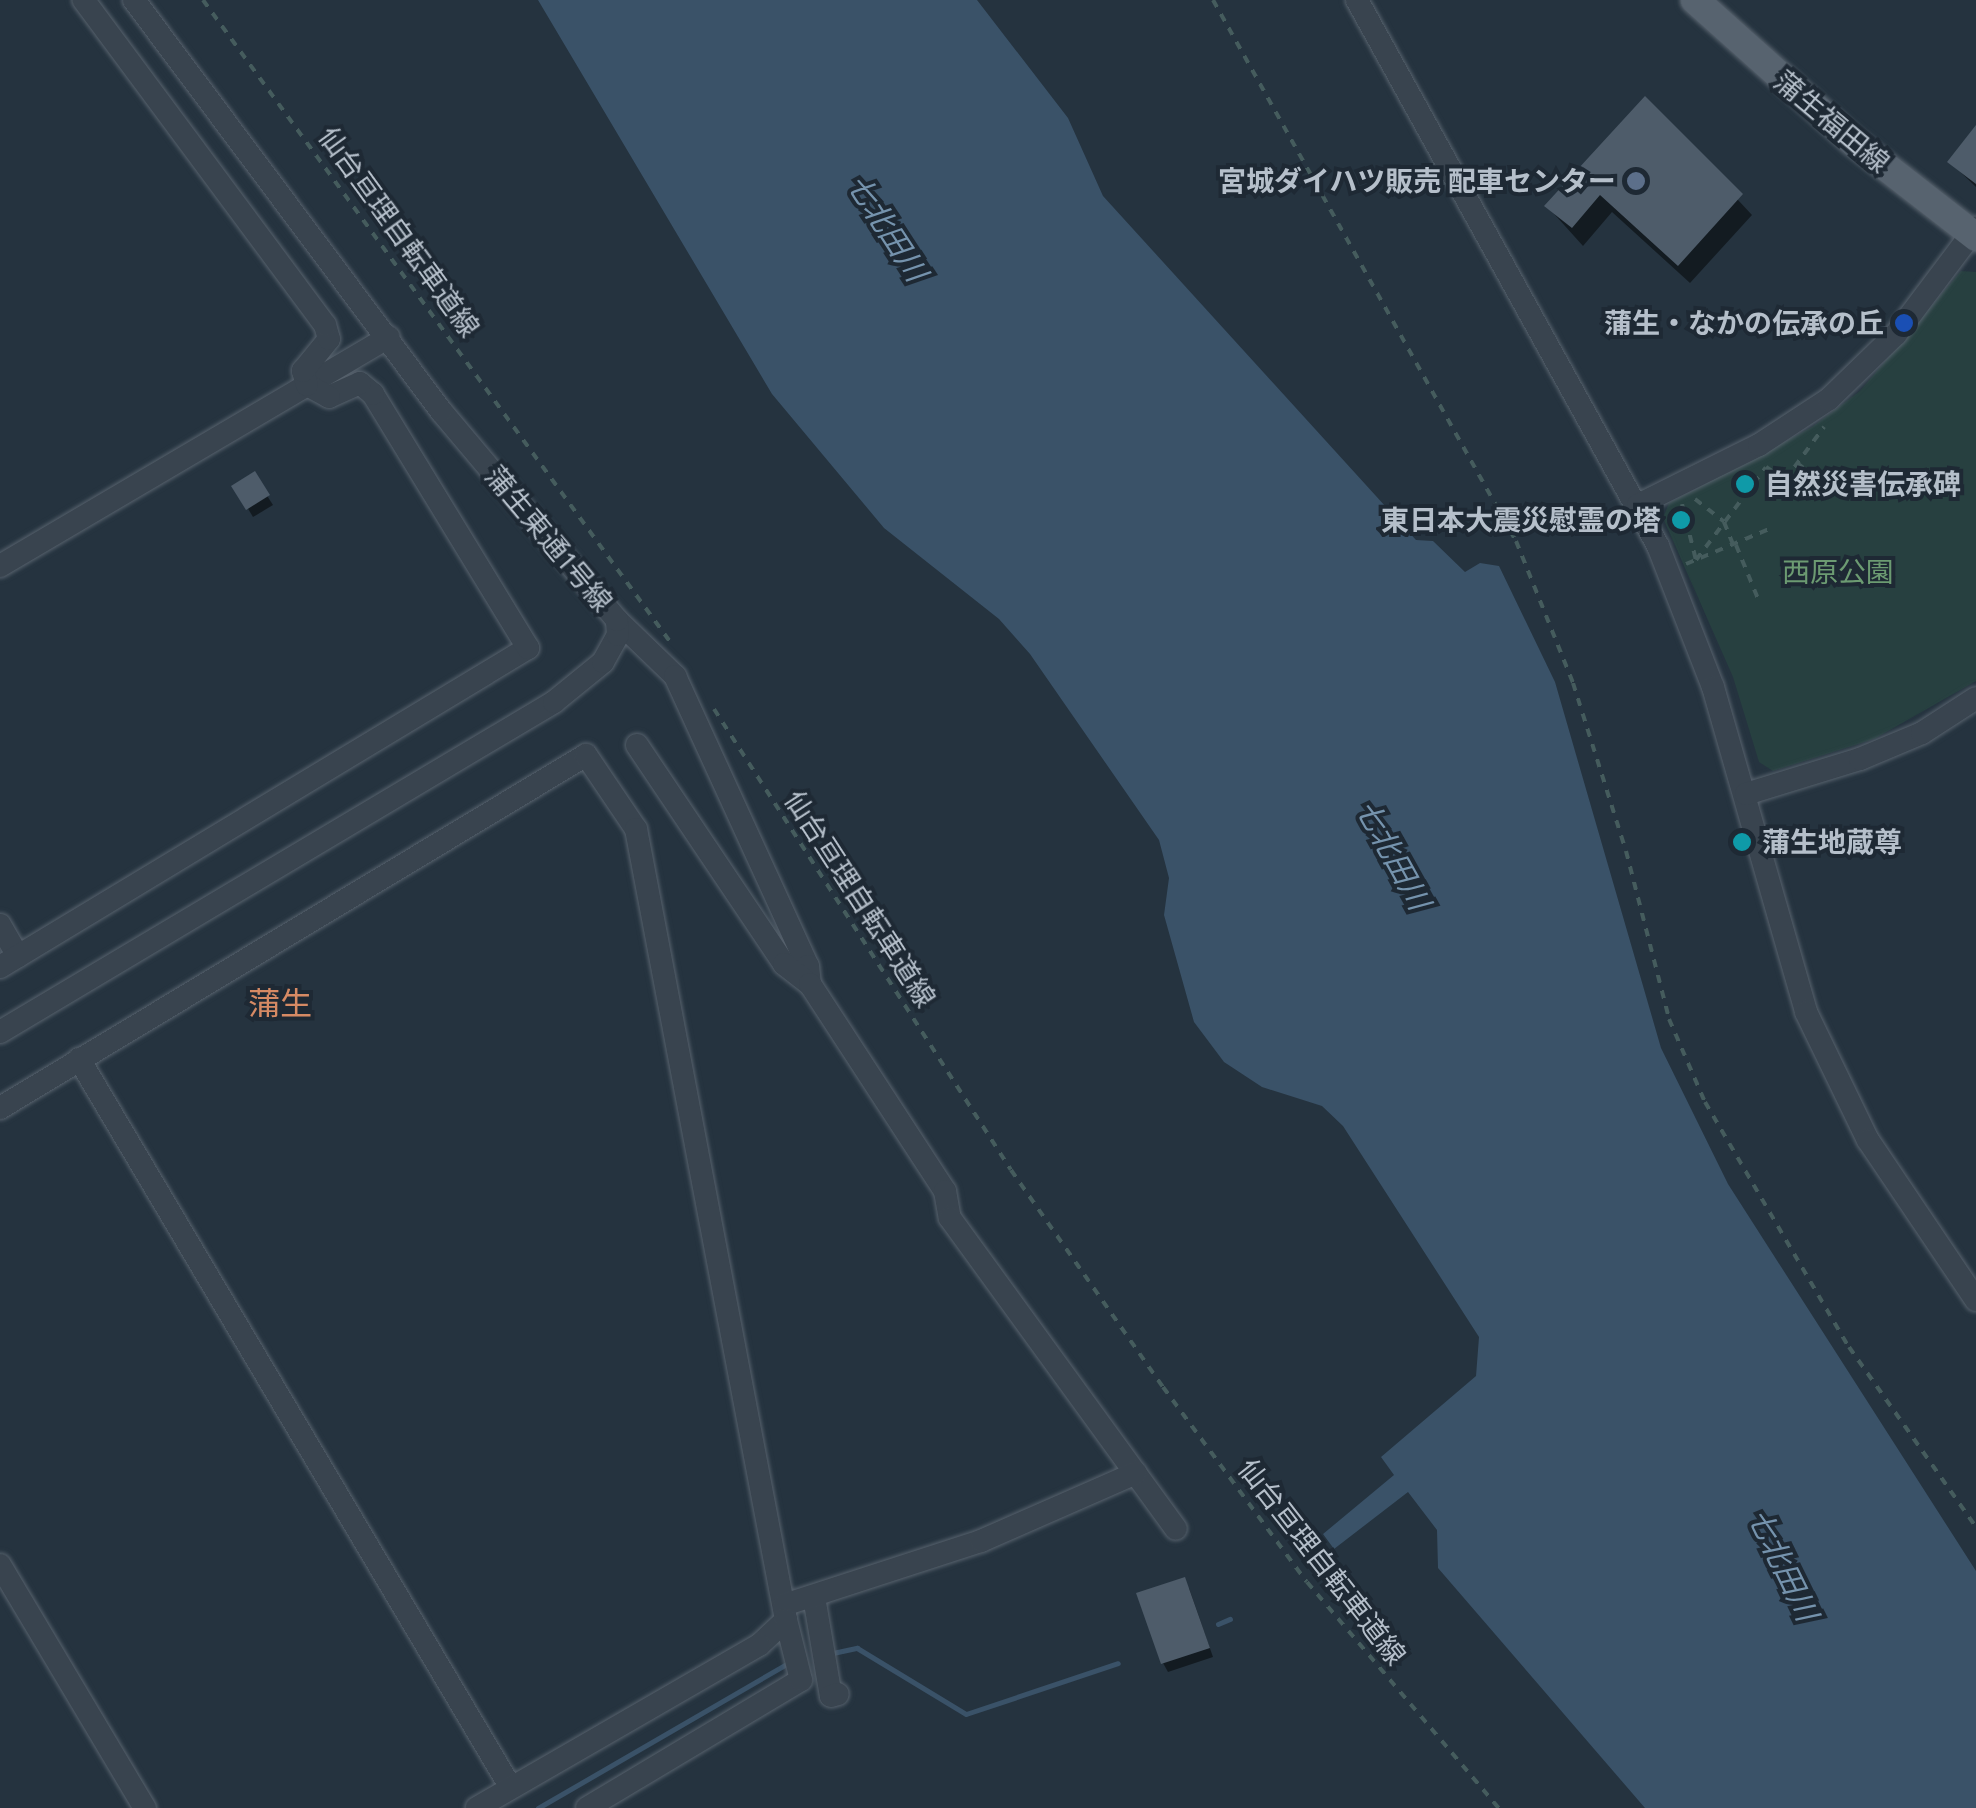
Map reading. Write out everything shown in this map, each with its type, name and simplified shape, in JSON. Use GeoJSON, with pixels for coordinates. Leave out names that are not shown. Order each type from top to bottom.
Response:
{"type":"FeatureCollection","features":[{"type":"Feature","properties":{"kind":"main road","name":"蒲生福田線"},"geometry":{"type":"LineString","coordinates":[[1695,0],[1854,142],[1975,233]]}},
{"type":"Feature","properties":{"kind":"street"},"geometry":{"type":"LineString","coordinates":[[0,925],[9,961],[528,648],[373,394],[360,384],[329,396],[307,385],[303,371],[329,339],[325,325],[84,0]]}},
{"type":"Feature","properties":{"kind":"street","name":"蒲生東通1号線"},"geometry":{"type":"LineString","coordinates":[[0,1032],[554,702],[603,662],[617,620],[388,337],[134,0]]}},
{"type":"Feature","properties":{"kind":"street"},"geometry":{"type":"LineString","coordinates":[[1356,0],[1638,505],[1685,608],[1746,794],[1788,957],[1834,1075],[1868,1140],[1976,1300]]}},
{"type":"Feature","properties":{"kind":"street"},"geometry":{"type":"LineString","coordinates":[[1638,505],[1773,436],[1828,399],[1896,334],[1975,233]]}},
{"type":"Feature","properties":{"kind":"street"},"geometry":{"type":"LineString","coordinates":[[0,566],[388,337]]}},
{"type":"Feature","properties":{"kind":"street"},"geometry":{"type":"LineString","coordinates":[[617,620],[675,676],[808,966],[810,984]]}},
{"type":"Feature","properties":{"kind":"street"},"geometry":{"type":"LineString","coordinates":[[1746,794],[1891,746],[1976,698]]}},
{"type":"Feature","properties":{"kind":"street"},"geometry":{"type":"LineString","coordinates":[[637,745],[784,964],[810,984],[945,1191],[950,1218],[1176,1529]]}},
{"type":"Feature","properties":{"kind":"street"},"geometry":{"type":"LineString","coordinates":[[0,1108],[586,755],[636,829],[795,1610],[801,1680],[588,1808]]}},
{"type":"Feature","properties":{"kind":"street"},"geometry":{"type":"LineString","coordinates":[[78,1060],[511,1788]]}},
{"type":"Feature","properties":{"kind":"street"},"geometry":{"type":"LineString","coordinates":[[477,1808],[758,1645],[795,1610],[981,1541],[1136,1473]]}},
{"type":"Feature","properties":{"kind":"street"},"geometry":{"type":"LineString","coordinates":[[0,1565],[145,1808]]}},
{"type":"Feature","properties":{"kind":"street"},"geometry":{"type":"LineString","coordinates":[[795,1610],[818,1630],[833,1686]]}},
{"type":"Feature","properties":{"kind":"path","name":"仙台亘理自転車道線"},"geometry":{"type":"LineString","coordinates":[[203,0],[681,658]]}},
{"type":"Feature","properties":{"kind":"path"},"geometry":{"type":"LineString","coordinates":[[1214,0],[1516,541],[1574,683],[1626,851],[1669,1019],[1704,1102],[1849,1347],[1976,1528]]}},
{"type":"Feature","properties":{"kind":"path"},"geometry":{"type":"LineString","coordinates":[[1696,560],[1766,467],[1785,480],[1829,421]]}},
{"type":"Feature","properties":{"kind":"path"},"geometry":{"type":"LineString","coordinates":[[1798,463],[1838,494]]}},
{"type":"Feature","properties":{"kind":"path"},"geometry":{"type":"LineString","coordinates":[[1696,560],[1681,504],[1694,498],[1724,522],[1760,600]]}},
{"type":"Feature","properties":{"kind":"path"},"geometry":{"type":"LineString","coordinates":[[1688,563],[1774,527]]}},
{"type":"Feature","properties":{"kind":"path","name":"仙台亘理自転車道線"},"geometry":{"type":"LineString","coordinates":[[713,708],[1011,1170],[1163,1387],[1307,1582],[1499,1808]]}},
{"type":"Feature","properties":{"kind":"green space","name":"西原公園"},"geometry":{"type":"Polygon","coordinates":[[[1961,271],[1976,272],[1976,681],[1874,739],[1773,771],[1759,762],[1733,677],[1663,518],[1669,503],[1812,427],[1860,391],[1961,271]]]}},
{"type":"Feature","properties":{"kind":"water","name":"七北田川"},"geometry":{"type":"Polygon","coordinates":[[[538,0],[977,0],[1068,118],[1103,196],[1416,540],[1433,541],[1465,572],[1480,563],[1499,566],[1555,682],[1661,1048],[1728,1184],[1976,1571],[1976,1808],[1645,1808],[1438,1568],[1437,1530],[1408,1492],[1334,1549],[1323,1534],[1394,1475],[1381,1457],[1476,1376],[1479,1337],[1343,1126],[1322,1106],[1262,1087],[1224,1062],[1194,1022],[1164,915],[1169,878],[1159,840],[1030,654],[999,619],[884,528],[772,394],[538,0]]]}},
{"type":"Feature","properties":{"kind":"building"},"geometry":{"type":"Polygon","coordinates":[[[1645,96],[1743,194],[1678,266],[1600,195],[1572,228],[1544,206],[1645,96]]]}},
{"type":"Feature","properties":{"kind":"building"},"geometry":{"type":"Polygon","coordinates":[[[1976,125],[1976,184],[1947,162],[1976,125]]]}},
{"type":"Feature","properties":{"kind":"building"},"geometry":{"type":"Polygon","coordinates":[[[255,471],[270,495],[246,510],[231,486],[255,471]]]}},
{"type":"Feature","properties":{"kind":"building"},"geometry":{"type":"Polygon","coordinates":[[[1185,1577],[1210,1648],[1161,1664],[1136,1593],[1185,1577]]]}},
{"type":"Feature","properties":{"kind":"waterway"},"geometry":{"type":"LineString","coordinates":[[1218,1624],[1230,1619]]}},
{"type":"Feature","properties":{"kind":"waterway"},"geometry":{"type":"LineString","coordinates":[[828,1654],[857,1648],[966,1714],[1118,1663]]}},
{"type":"Feature","properties":{"kind":"waterway"},"geometry":{"type":"LineString","coordinates":[[538,1808],[788,1663]]}},
{"type":"Feature","properties":{"kind":"place","name":"宮城ダイハツ販売 配車センター"},"geometry":{"type":"Point","coordinates":[1636,181]}},
{"type":"Feature","properties":{"kind":"place","name":"蒲生・なかの伝承の丘"},"geometry":{"type":"Point","coordinates":[1904,323]}},
{"type":"Feature","properties":{"kind":"place","name":"自然災害伝承碑"},"geometry":{"type":"Point","coordinates":[1745,484]}},
{"type":"Feature","properties":{"kind":"place","name":"東日本大震災慰霊の塔"},"geometry":{"type":"Point","coordinates":[1681,520]}},
{"type":"Feature","properties":{"kind":"place","name":"蒲生地蔵尊"},"geometry":{"type":"Point","coordinates":[1742,842]}},
{"type":"Feature","properties":{"kind":"district","name":"蒲生"},"geometry":{"type":"Point","coordinates":[280,1004]}}]}
